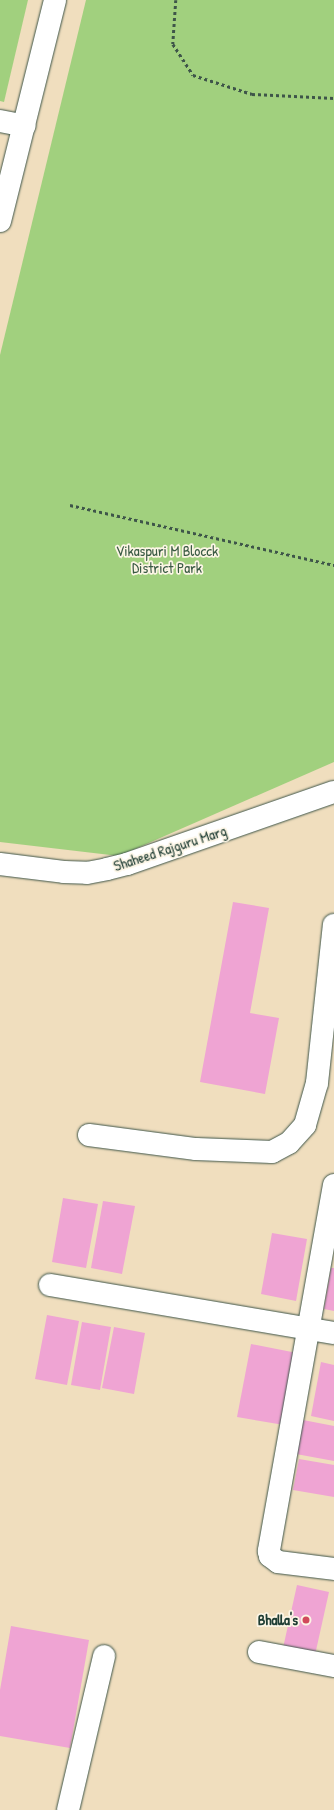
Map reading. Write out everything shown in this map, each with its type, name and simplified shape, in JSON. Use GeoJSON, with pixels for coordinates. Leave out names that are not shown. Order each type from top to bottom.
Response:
{"type":"FeatureCollection","features":[{"type":"Feature","properties":{"kind":"street"},"geometry":{"type":"LineString","coordinates":[[0,221],[55,0]]}},
{"type":"Feature","properties":{"kind":"street"},"geometry":{"type":"LineString","coordinates":[[0,120],[24,126]]}},
{"type":"Feature","properties":{"kind":"street","name":"Shaheed Rajguru Marg"},"geometry":{"type":"LineString","coordinates":[[0,864],[64,872],[87,873],[106,869],[135,861],[334,792]]}},
{"type":"Feature","properties":{"kind":"street"},"geometry":{"type":"LineString","coordinates":[[89,1135],[196,1149],[272,1152],[289,1143],[305,1124],[317,1083],[334,925]]}},
{"type":"Feature","properties":{"kind":"street"},"geometry":{"type":"LineString","coordinates":[[334,1185],[270,1556],[278,1562],[334,1569]]}},
{"type":"Feature","properties":{"kind":"street"},"geometry":{"type":"LineString","coordinates":[[50,1285],[334,1333]]}},
{"type":"Feature","properties":{"kind":"street"},"geometry":{"type":"LineString","coordinates":[[259,1652],[334,1666]]}},
{"type":"Feature","properties":{"kind":"street"},"geometry":{"type":"LineString","coordinates":[[68,1810],[104,1656]]}},
{"type":"Feature","properties":{"kind":"path"},"geometry":{"type":"LineString","coordinates":[[176,0],[173,44],[193,74],[252,94],[334,98]]}},
{"type":"Feature","properties":{"kind":"path"},"geometry":{"type":"LineString","coordinates":[[70,505],[334,565]]}},
{"type":"Feature","properties":{"kind":"green space"},"geometry":{"type":"Polygon","coordinates":[[[0,0],[28,0],[4,102],[0,101],[0,0]]]}},
{"type":"Feature","properties":{"kind":"green space","name":"Vikaspuri M Blocck District Park"},"geometry":{"type":"Polygon","coordinates":[[[86,0],[334,0],[334,762],[119,856],[0,842],[0,355],[86,0]]]}},
{"type":"Feature","properties":{"kind":"building"},"geometry":{"type":"Polygon","coordinates":[[[233,902],[269,908],[250,1013],[279,1018],[265,1094],[200,1082],[233,902]]]}},
{"type":"Feature","properties":{"kind":"building"},"geometry":{"type":"Polygon","coordinates":[[[63,1198],[98,1204],[86,1268],[52,1262],[63,1198]]]}},
{"type":"Feature","properties":{"kind":"building"},"geometry":{"type":"Polygon","coordinates":[[[103,1201],[135,1206],[122,1274],[91,1268],[103,1201]]]}},
{"type":"Feature","properties":{"kind":"building"},"geometry":{"type":"Polygon","coordinates":[[[272,1233],[307,1239],[296,1301],[261,1294],[272,1233]]]}},
{"type":"Feature","properties":{"kind":"building"},"geometry":{"type":"Polygon","coordinates":[[[331,1268],[334,1268],[334,1311],[324,1309],[331,1268]]]}},
{"type":"Feature","properties":{"kind":"building"},"geometry":{"type":"Polygon","coordinates":[[[47,1315],[79,1321],[67,1385],[35,1379],[47,1315]]]}},
{"type":"Feature","properties":{"kind":"building"},"geometry":{"type":"Polygon","coordinates":[[[82,1322],[111,1327],[100,1390],[71,1385],[82,1322]]]}},
{"type":"Feature","properties":{"kind":"building"},"geometry":{"type":"Polygon","coordinates":[[[114,1327],[145,1333],[134,1394],[102,1388],[114,1327]]]}},
{"type":"Feature","properties":{"kind":"building"},"geometry":{"type":"Polygon","coordinates":[[[251,1344],[297,1353],[284,1425],[237,1417],[251,1344]]]}},
{"type":"Feature","properties":{"kind":"building"},"geometry":{"type":"Polygon","coordinates":[[[321,1362],[334,1365],[334,1421],[311,1416],[321,1362]]]}},
{"type":"Feature","properties":{"kind":"building"},"geometry":{"type":"Polygon","coordinates":[[[303,1420],[334,1426],[334,1461],[296,1454],[303,1420]]]}},
{"type":"Feature","properties":{"kind":"building"},"geometry":{"type":"Polygon","coordinates":[[[299,1459],[334,1465],[334,1497],[293,1490],[299,1459]]]}},
{"type":"Feature","properties":{"kind":"building","name":"Bhalla's"},"geometry":{"type":"Polygon","coordinates":[[[297,1585],[329,1592],[315,1655],[283,1648],[297,1585]]]}},
{"type":"Feature","properties":{"kind":"building"},"geometry":{"type":"Polygon","coordinates":[[[11,1626],[89,1640],[70,1748],[0,1736],[0,1690],[11,1626]]]}},
{"type":"Feature","properties":{"kind":"place","name":"Bhalla's"},"geometry":{"type":"Point","coordinates":[306,1620]}}]}
